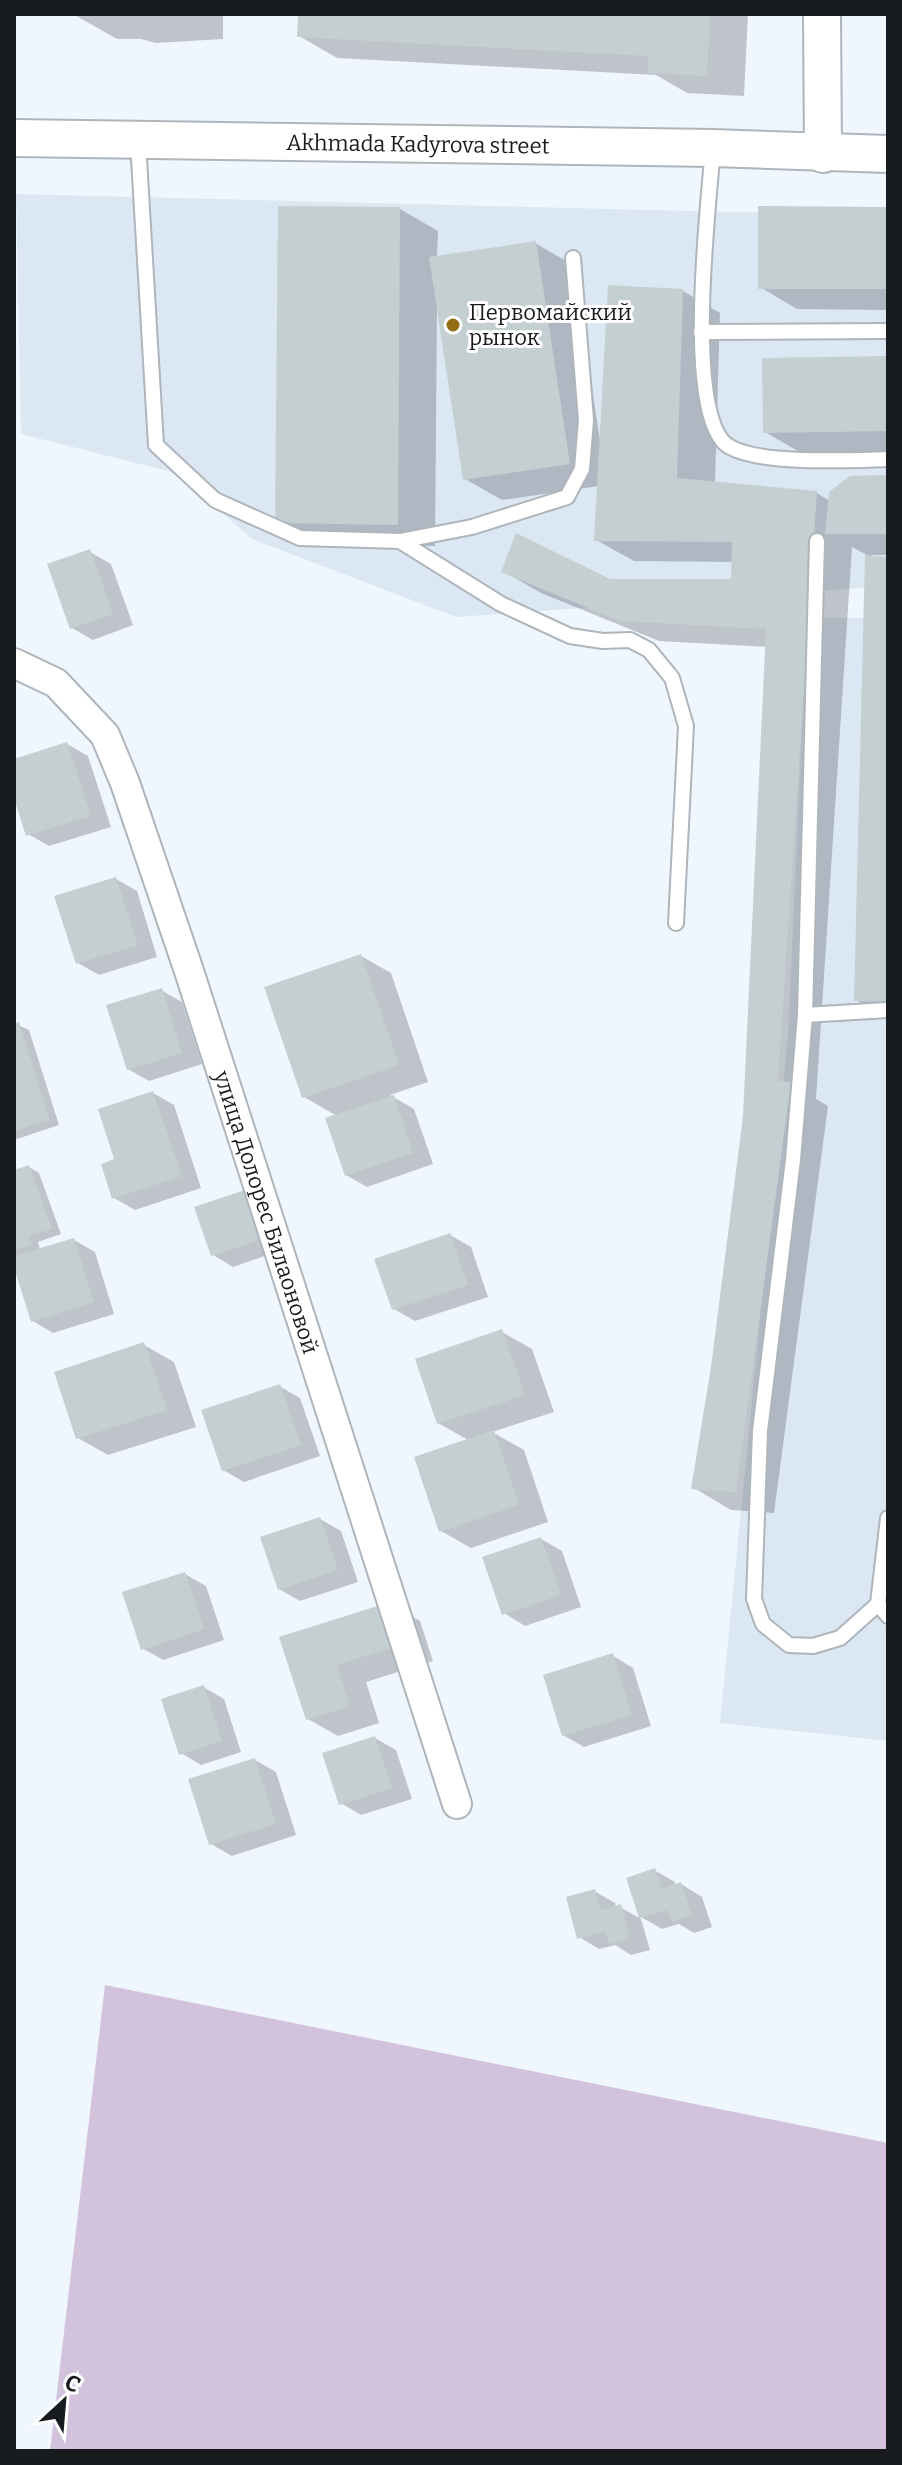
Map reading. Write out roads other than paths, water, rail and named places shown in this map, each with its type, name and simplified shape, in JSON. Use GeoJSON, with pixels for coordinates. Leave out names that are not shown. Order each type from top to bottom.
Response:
{"type":"FeatureCollection","features":[{"type":"Feature","properties":{"kind":"street"},"geometry":{"type":"LineString","coordinates":[[822,14],[823,154]]}},
{"type":"Feature","properties":{"kind":"street","name":"Akhmada Kadyrova street"},"geometry":{"type":"LineString","coordinates":[[14,138],[713,148],[888,154]]}},
{"type":"Feature","properties":{"kind":"street","name":"улица Долорес Билаоновой"},"geometry":{"type":"LineString","coordinates":[[14,663],[56,683],[105,735],[125,783],[194,986],[457,1804]]}},
{"type":"Feature","properties":{"kind":"lane"},"geometry":{"type":"LineString","coordinates":[[138,142],[156,445],[215,500],[300,538],[400,541],[472,527],[567,497],[582,469],[586,420],[573,258]]}},
{"type":"Feature","properties":{"kind":"lane"},"geometry":{"type":"LineString","coordinates":[[713,148],[701,332],[705,385],[713,428],[728,447],[750,454],[809,460],[888,459]]}},
{"type":"Feature","properties":{"kind":"lane"},"geometry":{"type":"LineString","coordinates":[[701,332],[888,331]]}},
{"type":"Feature","properties":{"kind":"lane"},"geometry":{"type":"LineString","coordinates":[[400,541],[501,604],[570,636],[603,641],[630,640],[649,650],[672,678],[686,726],[676,923]]}},
{"type":"Feature","properties":{"kind":"lane"},"geometry":{"type":"LineString","coordinates":[[817,541],[805,1015],[793,1160],[760,1431],[754,1599],[763,1624],[789,1645],[813,1646],[840,1638],[878,1604],[888,1518]]}},
{"type":"Feature","properties":{"kind":"lane"},"geometry":{"type":"LineString","coordinates":[[805,1015],[888,1010]]}},
{"type":"Feature","properties":{"kind":"lane"},"geometry":{"type":"LineString","coordinates":[[878,1604],[888,1616]]}},
{"type":"Feature","properties":{"kind":"place","name":"Первомайский рынок"},"geometry":{"type":"Point","coordinates":[453,325]}}]}
